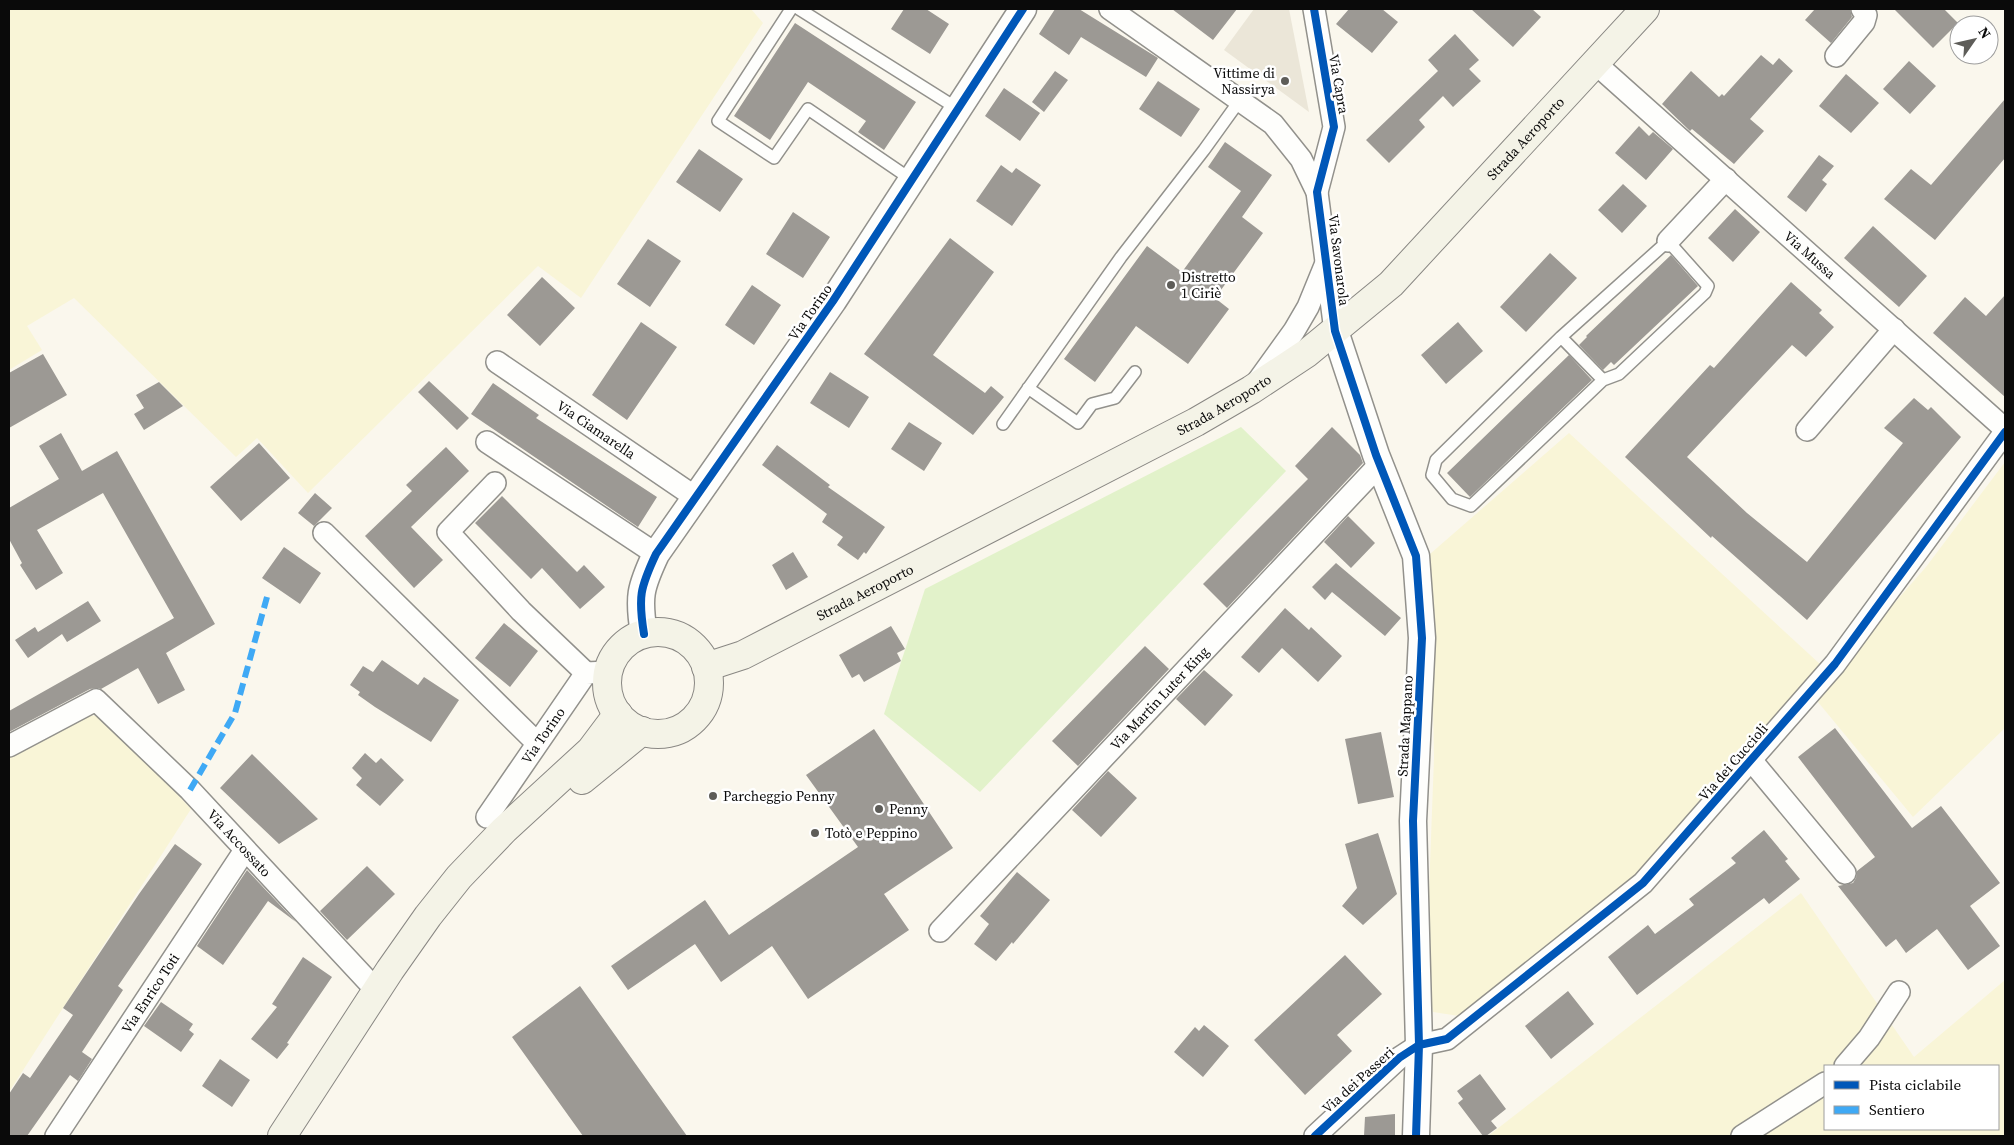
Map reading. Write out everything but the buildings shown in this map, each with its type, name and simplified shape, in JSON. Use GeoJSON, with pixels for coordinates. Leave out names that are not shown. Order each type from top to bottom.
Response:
{"type":"FeatureCollection","features":[{"type":"Feature","properties":{"kind":"main road","name":"Strada Aeroporto"},"geometry":{"type":"LineString","coordinates":[[706,667],[743,655],[1187,427],[1251,390],[1307,353],[1391,284],[1645,9]]}},
{"type":"Feature","properties":{"kind":"main road"},"geometry":{"type":"LineString","coordinates":[[660,632],[674,635],[681,639],[699,653],[706,667],[709,682],[707,696],[701,710],[680,729],[668,733],[655,734],[628,725],[618,714],[597,672],[628,642],[644,634],[660,632]]}},
{"type":"Feature","properties":{"kind":"main road"},"geometry":{"type":"LineString","coordinates":[[282,1136],[428,916],[459,877],[504,830],[591,750],[618,714]]}},
{"type":"Feature","properties":{"kind":"main road"},"geometry":{"type":"LineString","coordinates":[[304,1136],[409,972],[446,919],[480,878],[589,774],[642,731]]}},
{"type":"Feature","properties":{"kind":"street","name":"Via Torino"},"geometry":{"type":"LineString","coordinates":[[644,634],[640,606],[643,582],[656,554],[833,301],[1023,9]]}},
{"type":"Feature","properties":{"kind":"street","name":"Via Savonarola"},"geometry":{"type":"LineString","coordinates":[[1110,9],[1273,124],[1301,159],[1318,192],[1335,331]]}},
{"type":"Feature","properties":{"kind":"street","name":"Via Capra"},"geometry":{"type":"LineString","coordinates":[[1314,9],[1334,127],[1318,192]]}},
{"type":"Feature","properties":{"kind":"street"},"geometry":{"type":"LineString","coordinates":[[1836,56],[1864,22],[1866,15],[1862,9]]}},
{"type":"Feature","properties":{"kind":"street","name":"Via Mussa"},"geometry":{"type":"LineString","coordinates":[[1595,64],[1894,329],[2005,431]]}},
{"type":"Feature","properties":{"kind":"street"},"geometry":{"type":"LineString","coordinates":[[1668,241],[1726,179]]}},
{"type":"Feature","properties":{"kind":"street","name":"Via Savonarola"},"geometry":{"type":"LineString","coordinates":[[1251,390],[1294,332],[1308,307],[1326,262]]}},
{"type":"Feature","properties":{"kind":"street"},"geometry":{"type":"LineString","coordinates":[[1807,430],[1894,329]]}},
{"type":"Feature","properties":{"kind":"street","name":"Strada Mappano"},"geometry":{"type":"LineString","coordinates":[[1335,331],[1380,464],[1416,556],[1422,638],[1413,821],[1419,1045],[1416,1136]]}},
{"type":"Feature","properties":{"kind":"street","name":"Via Ciamarella"},"geometry":{"type":"LineString","coordinates":[[498,362],[695,497]]}},
{"type":"Feature","properties":{"kind":"street","name":"Via dei Cuccioli"},"geometry":{"type":"LineString","coordinates":[[1419,1045],[1447,1039],[1643,883],[1835,664],[2005,431]]}},
{"type":"Feature","properties":{"kind":"street"},"geometry":{"type":"LineString","coordinates":[[487,442],[656,554]]}},
{"type":"Feature","properties":{"kind":"street","name":"Via Martin Luter King"},"geometry":{"type":"LineString","coordinates":[[940,931],[1380,464]]}},
{"type":"Feature","properties":{"kind":"street"},"geometry":{"type":"LineString","coordinates":[[495,483],[448,532],[521,611],[597,672]]}},
{"type":"Feature","properties":{"kind":"street"},"geometry":{"type":"LineString","coordinates":[[324,533],[537,743]]}},
{"type":"Feature","properties":{"kind":"street","name":"Via Torino"},"geometry":{"type":"LineString","coordinates":[[486,817],[537,743],[597,672]]}},
{"type":"Feature","properties":{"kind":"street","name":"Via Accossato"},"geometry":{"type":"LineString","coordinates":[[9,746],[96,700],[190,790],[377,991]]}},
{"type":"Feature","properties":{"kind":"street","name":"Via dei Cuccioli"},"geometry":{"type":"LineString","coordinates":[[1751,760],[1845,873]]}},
{"type":"Feature","properties":{"kind":"street","name":"Via Enrico Toti"},"geometry":{"type":"LineString","coordinates":[[56,1136],[245,850]]}},
{"type":"Feature","properties":{"kind":"street"},"geometry":{"type":"LineString","coordinates":[[1846,1065],[1870,1038],[1899,992]]}},
{"type":"Feature","properties":{"kind":"street","name":"Via dei Passeri"},"geometry":{"type":"LineString","coordinates":[[1315,1136],[1399,1058],[1419,1045]]}},
{"type":"Feature","properties":{"kind":"street"},"geometry":{"type":"LineString","coordinates":[[1742,1136],[1824,1084]]}},
{"type":"Feature","properties":{"kind":"lane"},"geometry":{"type":"LineString","coordinates":[[791,9],[718,121],[774,158],[808,109],[912,180]]}},
{"type":"Feature","properties":{"kind":"lane"},"geometry":{"type":"LineString","coordinates":[[800,9],[958,109]]}},
{"type":"Feature","properties":{"kind":"lane"},"geometry":{"type":"LineString","coordinates":[[1003,424],[1121,258],[1240,100]]}},
{"type":"Feature","properties":{"kind":"lane"},"geometry":{"type":"LineString","coordinates":[[1668,241],[1708,286],[1705,292],[1619,374],[1603,380],[1470,506],[1452,499],[1432,475],[1436,460],[1561,337],[1668,241]]}},
{"type":"Feature","properties":{"kind":"lane"},"geometry":{"type":"LineString","coordinates":[[1561,337],[1603,380]]}},
{"type":"Feature","properties":{"kind":"lane"},"geometry":{"type":"LineString","coordinates":[[1028,388],[1078,423],[1092,404],[1115,398],[1135,372]]}},
{"type":"Feature","properties":{"kind":"shaded area"},"geometry":{"type":"Polygon","coordinates":[[[9,9],[751,9],[763,23],[581,298],[538,266],[308,493],[257,438],[236,457],[74,298],[27,326],[42,350],[9,370],[9,9]]]}},
{"type":"Feature","properties":{"kind":"shaded area","name":"Vittime di Nassirya"},"geometry":{"type":"Polygon","coordinates":[[[1254,9],[1289,9],[1309,112],[1224,50],[1254,9]]]}},
{"type":"Feature","properties":{"kind":"shaded area"},"geometry":{"type":"Polygon","coordinates":[[[1569,433],[1821,665],[1638,874],[1459,1016],[1433,1012],[1426,971],[1434,758],[1430,554],[1569,433]]]}},
{"type":"Feature","properties":{"kind":"shaded area"},"geometry":{"type":"Polygon","coordinates":[[[2005,462],[2005,728],[1913,817],[1813,696],[1926,567],[2005,462]]]}},
{"type":"Feature","properties":{"kind":"shaded area"},"geometry":{"type":"Polygon","coordinates":[[[82,715],[100,716],[110,723],[191,809],[9,1092],[9,754],[82,715]]]}},
{"type":"Feature","properties":{"kind":"shaded area"},"geometry":{"type":"Polygon","coordinates":[[[1801,893],[1914,1057],[2005,980],[2005,1136],[1488,1136],[1801,893]]]}},
{"type":"Feature","properties":{"kind":"green space"},"geometry":{"type":"Polygon","coordinates":[[[1241,427],[1286,471],[980,792],[884,714],[925,589],[1241,427]]]}},
{"type":"Feature","properties":{"kind":"marked path"},"geometry":{"type":"LineString","coordinates":[[190,790],[235,713],[267,597]]}},
{"type":"Feature","properties":{"kind":"cycle path"},"geometry":{"type":"LineString","coordinates":[[644,634],[641,611],[642,593],[656,554],[833,301],[1023,9]]}},
{"type":"Feature","properties":{"kind":"cycle path"},"geometry":{"type":"LineString","coordinates":[[1314,9],[1334,127],[1317,192],[1335,331],[1376,455],[1416,556],[1422,638],[1413,821],[1419,1045],[1416,1136]]}},
{"type":"Feature","properties":{"kind":"cycle path"},"geometry":{"type":"LineString","coordinates":[[1315,1136],[1399,1058],[1419,1045],[1447,1039],[1643,883],[1835,664],[2005,432]]}},
{"type":"Feature","properties":{"kind":"place","name":"Vittime di Nassirya"},"geometry":{"type":"Point","coordinates":[1285,81]}},
{"type":"Feature","properties":{"kind":"place","name":"Distretto 1 Ciriè"},"geometry":{"type":"Point","coordinates":[1171,285]}},
{"type":"Feature","properties":{"kind":"place","name":"Parcheggio Penny"},"geometry":{"type":"Point","coordinates":[713,796]}},
{"type":"Feature","properties":{"kind":"place","name":"Penny"},"geometry":{"type":"Point","coordinates":[879,809]}},
{"type":"Feature","properties":{"kind":"place","name":"Totò e Peppino"},"geometry":{"type":"Point","coordinates":[815,833]}}]}
